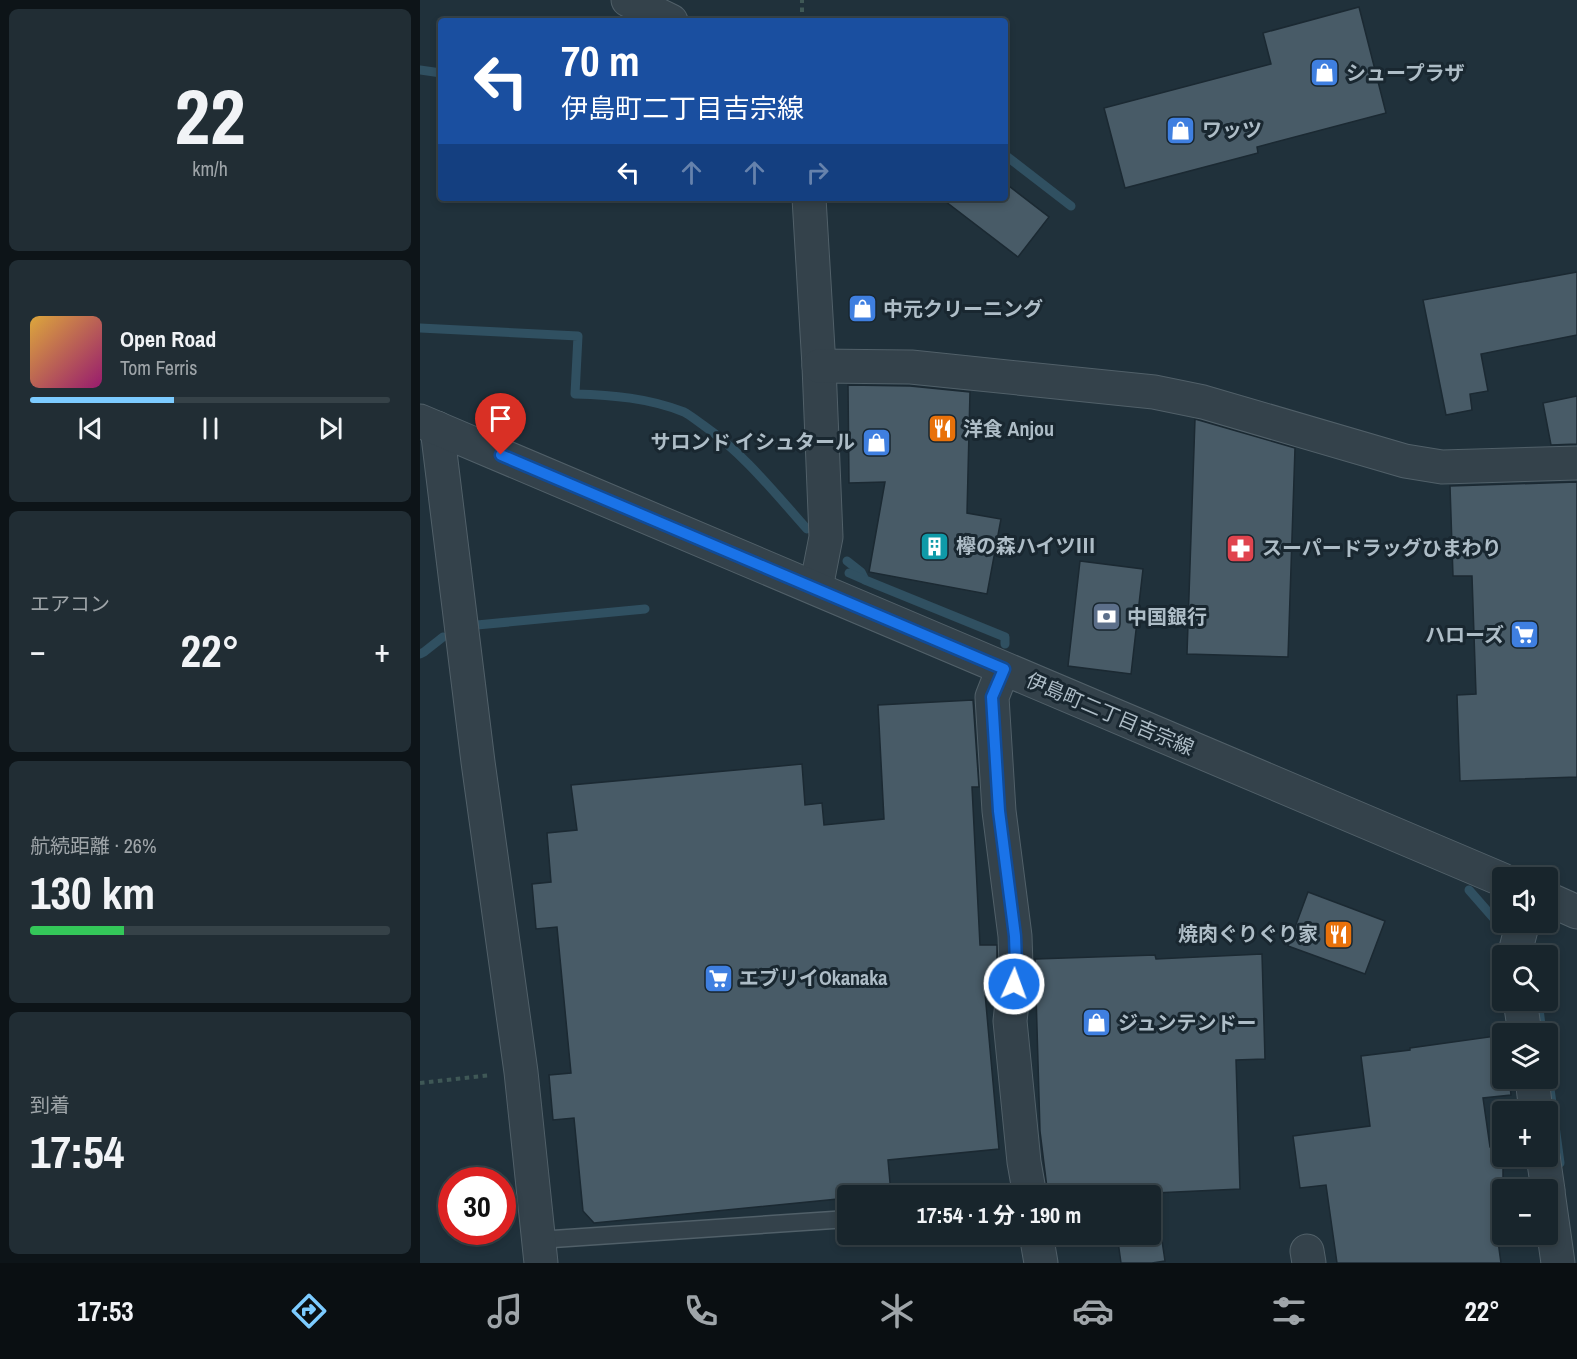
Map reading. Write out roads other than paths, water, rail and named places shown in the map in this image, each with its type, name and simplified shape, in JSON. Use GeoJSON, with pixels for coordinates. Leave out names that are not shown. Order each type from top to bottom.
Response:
{"type":"FeatureCollection","features":[{"type":"Feature","properties":{"kind":"street"},"geometry":{"type":"LineString","coordinates":[[628,0],[665,18]]}},
{"type":"Feature","properties":{"kind":"street"},"geometry":{"type":"LineString","coordinates":[[809,201],[826,537],[816,588]]}},
{"type":"Feature","properties":{"kind":"street"},"geometry":{"type":"LineString","coordinates":[[819,366],[911,367],[1154,392],[1203,402],[1405,461],[1442,467],[1577,463]]}},
{"type":"Feature","properties":{"kind":"street"},"geometry":{"type":"LineString","coordinates":[[429,424],[477,750],[520,1072],[540,1251]]}},
{"type":"Feature","properties":{"kind":"street","name":"伊島町二丁目吉宗線"},"geometry":{"type":"LineString","coordinates":[[429,424],[1492,875]]}},
{"type":"Feature","properties":{"kind":"street"},"geometry":{"type":"LineString","coordinates":[[1004,669],[992,697],[999,811],[1015,946],[1016,966],[1010,1021],[1028,1185]]}},
{"type":"Feature","properties":{"kind":"street"},"geometry":{"type":"LineString","coordinates":[[1558,904],[1577,912]]}},
{"type":"Feature","properties":{"kind":"street"},"geometry":{"type":"LineString","coordinates":[[1038,1245],[1041,1263]]}},
{"type":"Feature","properties":{"kind":"street"},"geometry":{"type":"LineString","coordinates":[[1556,1245],[1558,1263]]}},
{"type":"Feature","properties":{"kind":"lane"},"geometry":{"type":"LineString","coordinates":[[540,1251],[837,1220]]}},
{"type":"Feature","properties":{"kind":"waterway"},"geometry":{"type":"LineString","coordinates":[[420,70],[438,73]]}},
{"type":"Feature","properties":{"kind":"waterway"},"geometry":{"type":"LineString","coordinates":[[1008,157],[1071,206]]}},
{"type":"Feature","properties":{"kind":"waterway"},"geometry":{"type":"LineString","coordinates":[[420,328],[578,336],[575,394],[644,400],[686,413],[718,436],[745,460],[807,529]]}},
{"type":"Feature","properties":{"kind":"waterway"},"geometry":{"type":"LineString","coordinates":[[847,561],[861,572],[865,580],[1005,637],[1005,644]]}},
{"type":"Feature","properties":{"kind":"waterway"},"geometry":{"type":"LineString","coordinates":[[849,573],[865,580]]}},
{"type":"Feature","properties":{"kind":"waterway"},"geometry":{"type":"LineString","coordinates":[[477,625],[645,609]]}},
{"type":"Feature","properties":{"kind":"waterway"},"geometry":{"type":"LineString","coordinates":[[420,654],[443,637]]}},
{"type":"Feature","properties":{"kind":"waterway"},"geometry":{"type":"LineString","coordinates":[[1469,890],[1511,938]]}},
{"type":"Feature","properties":{"kind":"waterway"},"geometry":{"type":"LineString","coordinates":[[1539,1011],[1541,1023]]}},
{"type":"Feature","properties":{"kind":"waterway"},"geometry":{"type":"LineString","coordinates":[[1550,1089],[1560,1163]]}},
{"type":"Feature","properties":{"kind":"place","name":"シュープラザ"},"geometry":{"type":"Point","coordinates":[1325,73]}},
{"type":"Feature","properties":{"kind":"place","name":"ワッツ"},"geometry":{"type":"Point","coordinates":[1181,130]}},
{"type":"Feature","properties":{"kind":"place","name":"中元クリーニング"},"geometry":{"type":"Point","coordinates":[862,309]}},
{"type":"Feature","properties":{"kind":"place","name":"洋食 Anjou"},"geometry":{"type":"Point","coordinates":[942,429]}},
{"type":"Feature","properties":{"kind":"place","name":"サロンド イシュタール"},"geometry":{"type":"Point","coordinates":[876,442]}},
{"type":"Feature","properties":{"kind":"place","name":"欅の森ハイツⅢ"},"geometry":{"type":"Point","coordinates":[935,546]}},
{"type":"Feature","properties":{"kind":"place","name":"スーパードラッグひまわり"},"geometry":{"type":"Point","coordinates":[1241,548]}},
{"type":"Feature","properties":{"kind":"place","name":"中国銀行"},"geometry":{"type":"Point","coordinates":[1106,617]}},
{"type":"Feature","properties":{"kind":"place","name":"ハローズ"},"geometry":{"type":"Point","coordinates":[1525,635]}},
{"type":"Feature","properties":{"kind":"place","name":"焼肉ぐりぐり家"},"geometry":{"type":"Point","coordinates":[1339,934]}},
{"type":"Feature","properties":{"kind":"place","name":"エブリイOkanaka"},"geometry":{"type":"Point","coordinates":[718,978]}},
{"type":"Feature","properties":{"kind":"place","name":"ジュンテンドー"},"geometry":{"type":"Point","coordinates":[1097,1023]}}]}
